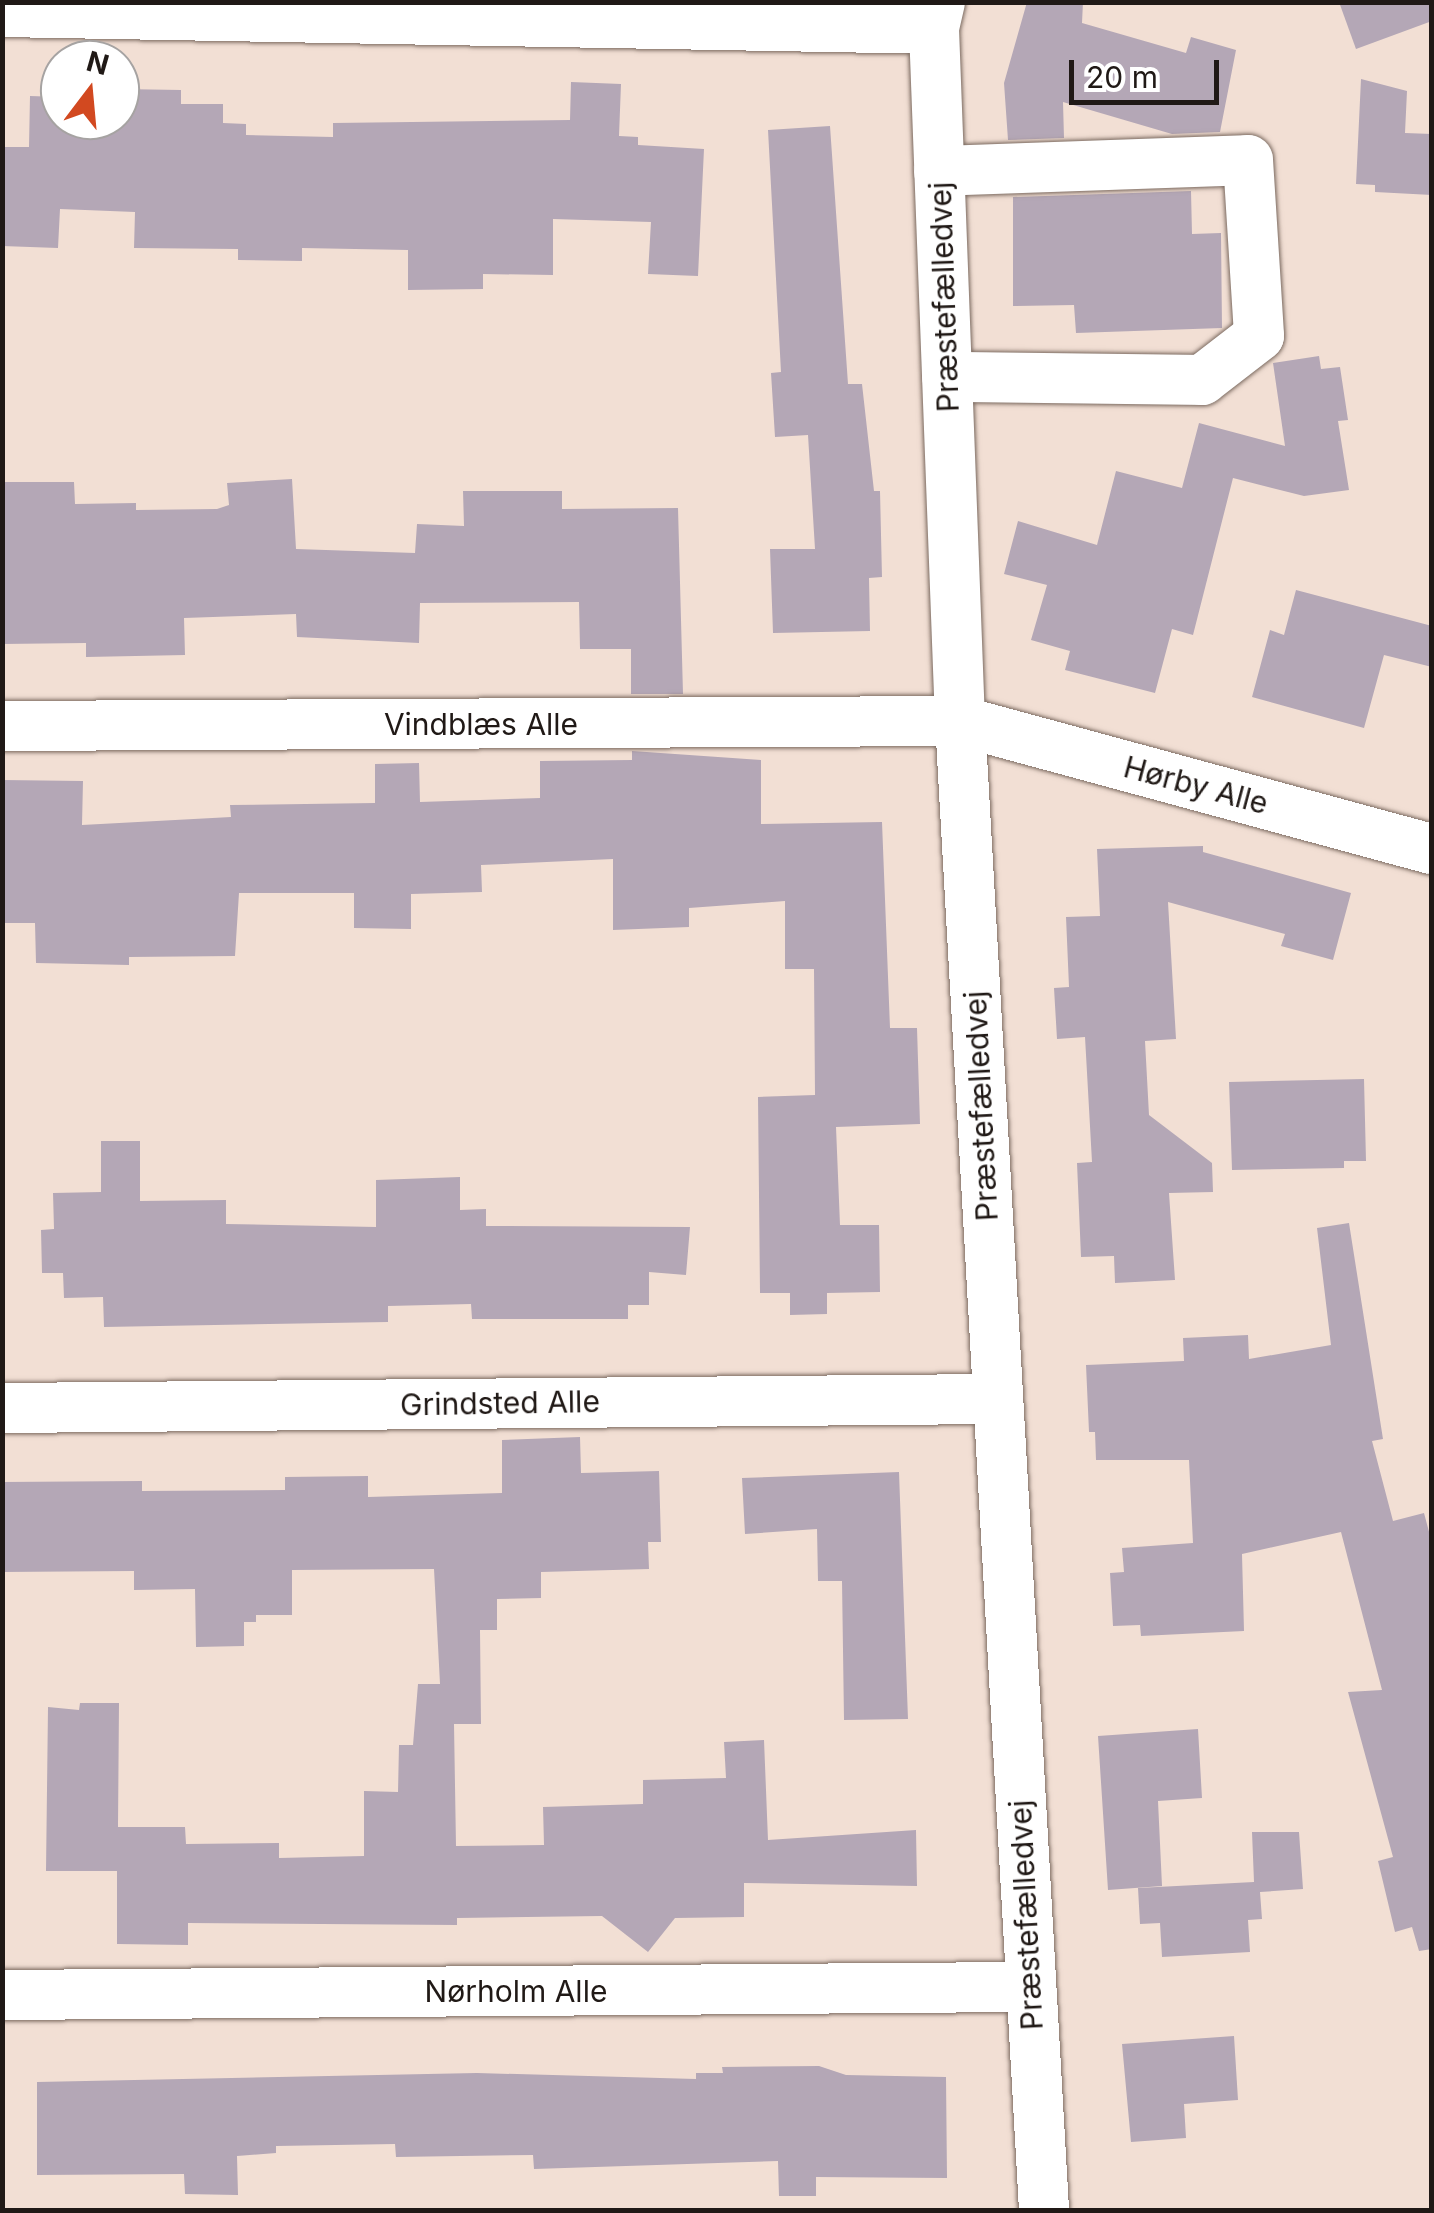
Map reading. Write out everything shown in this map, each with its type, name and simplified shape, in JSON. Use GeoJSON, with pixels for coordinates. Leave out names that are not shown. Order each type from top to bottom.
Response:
{"type":"FeatureCollection","features":[{"type":"Feature","properties":{"kind":"street"},"geometry":{"type":"LineString","coordinates":[[2,12],[266,9],[937,16]]}},
{"type":"Feature","properties":{"kind":"street","name":"Præstefælledvej"},"geometry":{"type":"LineString","coordinates":[[937,16],[939,172],[960,721],[1044,2210]]}},
{"type":"Feature","properties":{"kind":"street"},"geometry":{"type":"LineString","coordinates":[[939,172],[1248,160],[1259,336],[1202,380],[947,377]]}},
{"type":"Feature","properties":{"kind":"street","name":"Vindblæs Alle"},"geometry":{"type":"LineString","coordinates":[[2,726],[960,721]]}},
{"type":"Feature","properties":{"kind":"street","name":"Hørby Alle"},"geometry":{"type":"LineString","coordinates":[[960,721],[1432,849]]}},
{"type":"Feature","properties":{"kind":"street","name":"Grindsted Alle"},"geometry":{"type":"LineString","coordinates":[[2,1408],[997,1399]]}},
{"type":"Feature","properties":{"kind":"street","name":"Nørholm Alle"},"geometry":{"type":"LineString","coordinates":[[2,1996],[1030,1988]]}},
{"type":"Feature","properties":{"kind":"building"},"geometry":{"type":"Polygon","coordinates":[[[1027,2],[1083,2],[1082,23],[1186,53],[1191,37],[1236,50],[1220,132],[1172,134],[1063,102],[1064,138],[1008,140],[1004,83],[1027,2]]]}},
{"type":"Feature","properties":{"kind":"building"},"geometry":{"type":"Polygon","coordinates":[[[1339,2],[1432,2],[1432,21],[1356,49],[1339,2]]]}},
{"type":"Feature","properties":{"kind":"building"},"geometry":{"type":"Polygon","coordinates":[[[1361,79],[1407,91],[1405,133],[1432,134],[1432,195],[1375,192],[1375,185],[1356,184],[1361,79]]]}},
{"type":"Feature","properties":{"kind":"building"},"geometry":{"type":"Polygon","coordinates":[[[571,82],[621,84],[619,136],[638,137],[638,145],[704,149],[698,276],[648,274],[651,222],[553,219],[553,275],[483,274],[483,289],[408,290],[408,250],[302,248],[302,261],[238,260],[238,249],[134,248],[135,212],[60,209],[58,248],[2,246],[2,147],[29,147],[30,96],[40,96],[40,140],[140,140],[140,89],[181,90],[181,104],[223,104],[223,123],[246,124],[246,135],[333,137],[333,123],[570,120],[571,82]]]}},
{"type":"Feature","properties":{"kind":"building"},"geometry":{"type":"Polygon","coordinates":[[[830,126],[848,384],[862,384],[874,491],[880,491],[882,577],[869,578],[870,631],[773,633],[770,549],[815,549],[808,435],[775,437],[771,373],[781,372],[768,130],[830,126]]]}},
{"type":"Feature","properties":{"kind":"building"},"geometry":{"type":"Polygon","coordinates":[[[1191,191],[1192,234],[1221,233],[1222,328],[1076,333],[1074,305],[1013,306],[1013,197],[1191,191]]]}},
{"type":"Feature","properties":{"kind":"building"},"geometry":{"type":"Polygon","coordinates":[[[1319,356],[1321,369],[1340,367],[1348,420],[1338,421],[1349,490],[1304,496],[1233,478],[1193,635],[1172,629],[1155,693],[1065,670],[1070,651],[1031,640],[1047,585],[1004,574],[1018,521],[1097,545],[1116,471],[1182,488],[1199,423],[1285,446],[1273,363],[1319,356]]]}},
{"type":"Feature","properties":{"kind":"building"},"geometry":{"type":"Polygon","coordinates":[[[292,479],[296,549],[415,553],[417,524],[464,526],[463,491],[562,491],[562,509],[678,508],[683,694],[631,694],[631,649],[580,649],[579,602],[420,603],[419,643],[297,637],[296,614],[184,618],[185,655],[86,657],[86,643],[2,644],[2,482],[74,482],[75,504],[136,503],[136,510],[217,509],[229,505],[227,483],[292,479]]]}},
{"type":"Feature","properties":{"kind":"building"},"geometry":{"type":"Polygon","coordinates":[[[1296,590],[1432,626],[1432,667],[1384,655],[1364,728],[1252,697],[1270,630],[1284,635],[1296,590]]]}},
{"type":"Feature","properties":{"kind":"building"},"geometry":{"type":"Polygon","coordinates":[[[632,751],[761,760],[761,824],[882,822],[890,1028],[917,1028],[920,1124],[836,1127],[840,1225],[879,1225],[880,1292],[827,1293],[827,1314],[790,1315],[790,1293],[760,1293],[758,1097],[815,1095],[814,969],[785,969],[785,901],[689,908],[689,927],[613,930],[613,859],[481,865],[482,892],[411,894],[411,929],[354,928],[354,893],[239,893],[235,956],[129,957],[129,965],[36,963],[35,923],[2,923],[2,780],[83,781],[82,825],[231,817],[230,805],[375,803],[375,764],[419,763],[420,802],[540,798],[540,761],[632,760],[632,751]]]}},
{"type":"Feature","properties":{"kind":"building"},"geometry":{"type":"Polygon","coordinates":[[[1203,846],[1203,852],[1351,893],[1333,960],[1281,946],[1285,934],[1168,902],[1176,1039],[1145,1041],[1149,1115],[1212,1163],[1213,1192],[1169,1193],[1175,1280],[1115,1283],[1114,1256],[1081,1257],[1077,1163],[1092,1162],[1085,1037],[1057,1039],[1054,988],[1069,987],[1066,917],[1100,916],[1097,849],[1203,846]]]}},
{"type":"Feature","properties":{"kind":"building"},"geometry":{"type":"Polygon","coordinates":[[[1364,1079],[1366,1161],[1344,1161],[1344,1168],[1232,1170],[1229,1082],[1364,1079]]]}},
{"type":"Feature","properties":{"kind":"building"},"geometry":{"type":"Polygon","coordinates":[[[101,1141],[140,1141],[140,1201],[226,1200],[226,1224],[376,1227],[376,1180],[460,1177],[460,1210],[486,1209],[486,1226],[690,1227],[686,1275],[649,1272],[649,1305],[628,1305],[628,1319],[472,1319],[471,1304],[388,1306],[388,1322],[104,1327],[103,1297],[64,1298],[63,1273],[42,1273],[41,1230],[54,1229],[53,1193],[101,1192],[101,1141]]]}},
{"type":"Feature","properties":{"kind":"building"},"geometry":{"type":"Polygon","coordinates":[[[1349,1223],[1383,1439],[1372,1441],[1393,1521],[1424,1513],[1432,1543],[1432,1949],[1419,1951],[1412,1927],[1395,1932],[1378,1861],[1393,1857],[1348,1692],[1382,1690],[1341,1532],[1242,1554],[1244,1631],[1141,1636],[1140,1625],[1113,1626],[1110,1573],[1124,1572],[1122,1548],[1193,1543],[1189,1460],[1096,1460],[1095,1432],[1089,1432],[1086,1365],[1184,1361],[1183,1338],[1248,1335],[1249,1359],[1331,1345],[1317,1228],[1349,1223]]]}},
{"type":"Feature","properties":{"kind":"building"},"geometry":{"type":"Polygon","coordinates":[[[580,1437],[581,1473],[659,1471],[661,1542],[648,1542],[649,1569],[541,1572],[541,1598],[497,1599],[497,1630],[480,1630],[481,1724],[454,1724],[456,1846],[544,1845],[543,1807],[643,1804],[643,1780],[726,1778],[724,1742],[764,1740],[768,1840],[916,1830],[917,1886],[744,1883],[744,1917],[675,1918],[648,1952],[602,1916],[457,1918],[457,1925],[188,1923],[188,1945],[117,1944],[117,1871],[46,1871],[48,1707],[79,1710],[80,1703],[119,1703],[118,1827],[185,1827],[186,1844],[279,1843],[279,1858],[364,1856],[364,1791],[398,1792],[399,1745],[413,1745],[418,1684],[440,1684],[434,1569],[292,1570],[292,1615],[256,1615],[256,1622],[244,1622],[244,1646],[196,1647],[195,1589],[134,1590],[134,1571],[2,1572],[2,1482],[142,1481],[142,1491],[285,1490],[285,1477],[368,1476],[368,1497],[502,1493],[502,1440],[580,1437]]]}},
{"type":"Feature","properties":{"kind":"building"},"geometry":{"type":"Polygon","coordinates":[[[899,1472],[908,1719],[844,1720],[842,1581],[818,1581],[817,1529],[745,1534],[742,1478],[899,1472]]]}},
{"type":"Feature","properties":{"kind":"building"},"geometry":{"type":"Polygon","coordinates":[[[1198,1729],[1202,1798],[1158,1801],[1162,1886],[1108,1890],[1098,1736],[1198,1729]]]}},
{"type":"Feature","properties":{"kind":"building"},"geometry":{"type":"Polygon","coordinates":[[[1252,1832],[1299,1832],[1303,1889],[1260,1892],[1262,1919],[1248,1920],[1250,1952],[1162,1957],[1160,1923],[1140,1924],[1138,1888],[1254,1882],[1252,1832]]]}},
{"type":"Feature","properties":{"kind":"building"},"geometry":{"type":"Polygon","coordinates":[[[1234,2036],[1238,2100],[1184,2104],[1186,2138],[1131,2142],[1122,2044],[1234,2036]]]}},
{"type":"Feature","properties":{"kind":"building"},"geometry":{"type":"Polygon","coordinates":[[[819,2066],[846,2075],[946,2077],[947,2178],[816,2177],[816,2196],[779,2196],[778,2161],[534,2169],[533,2155],[396,2157],[395,2144],[276,2146],[276,2153],[237,2156],[238,2195],[185,2194],[184,2174],[37,2175],[37,2082],[477,2073],[696,2079],[696,2073],[723,2073],[722,2067],[819,2066]]]}}]}
